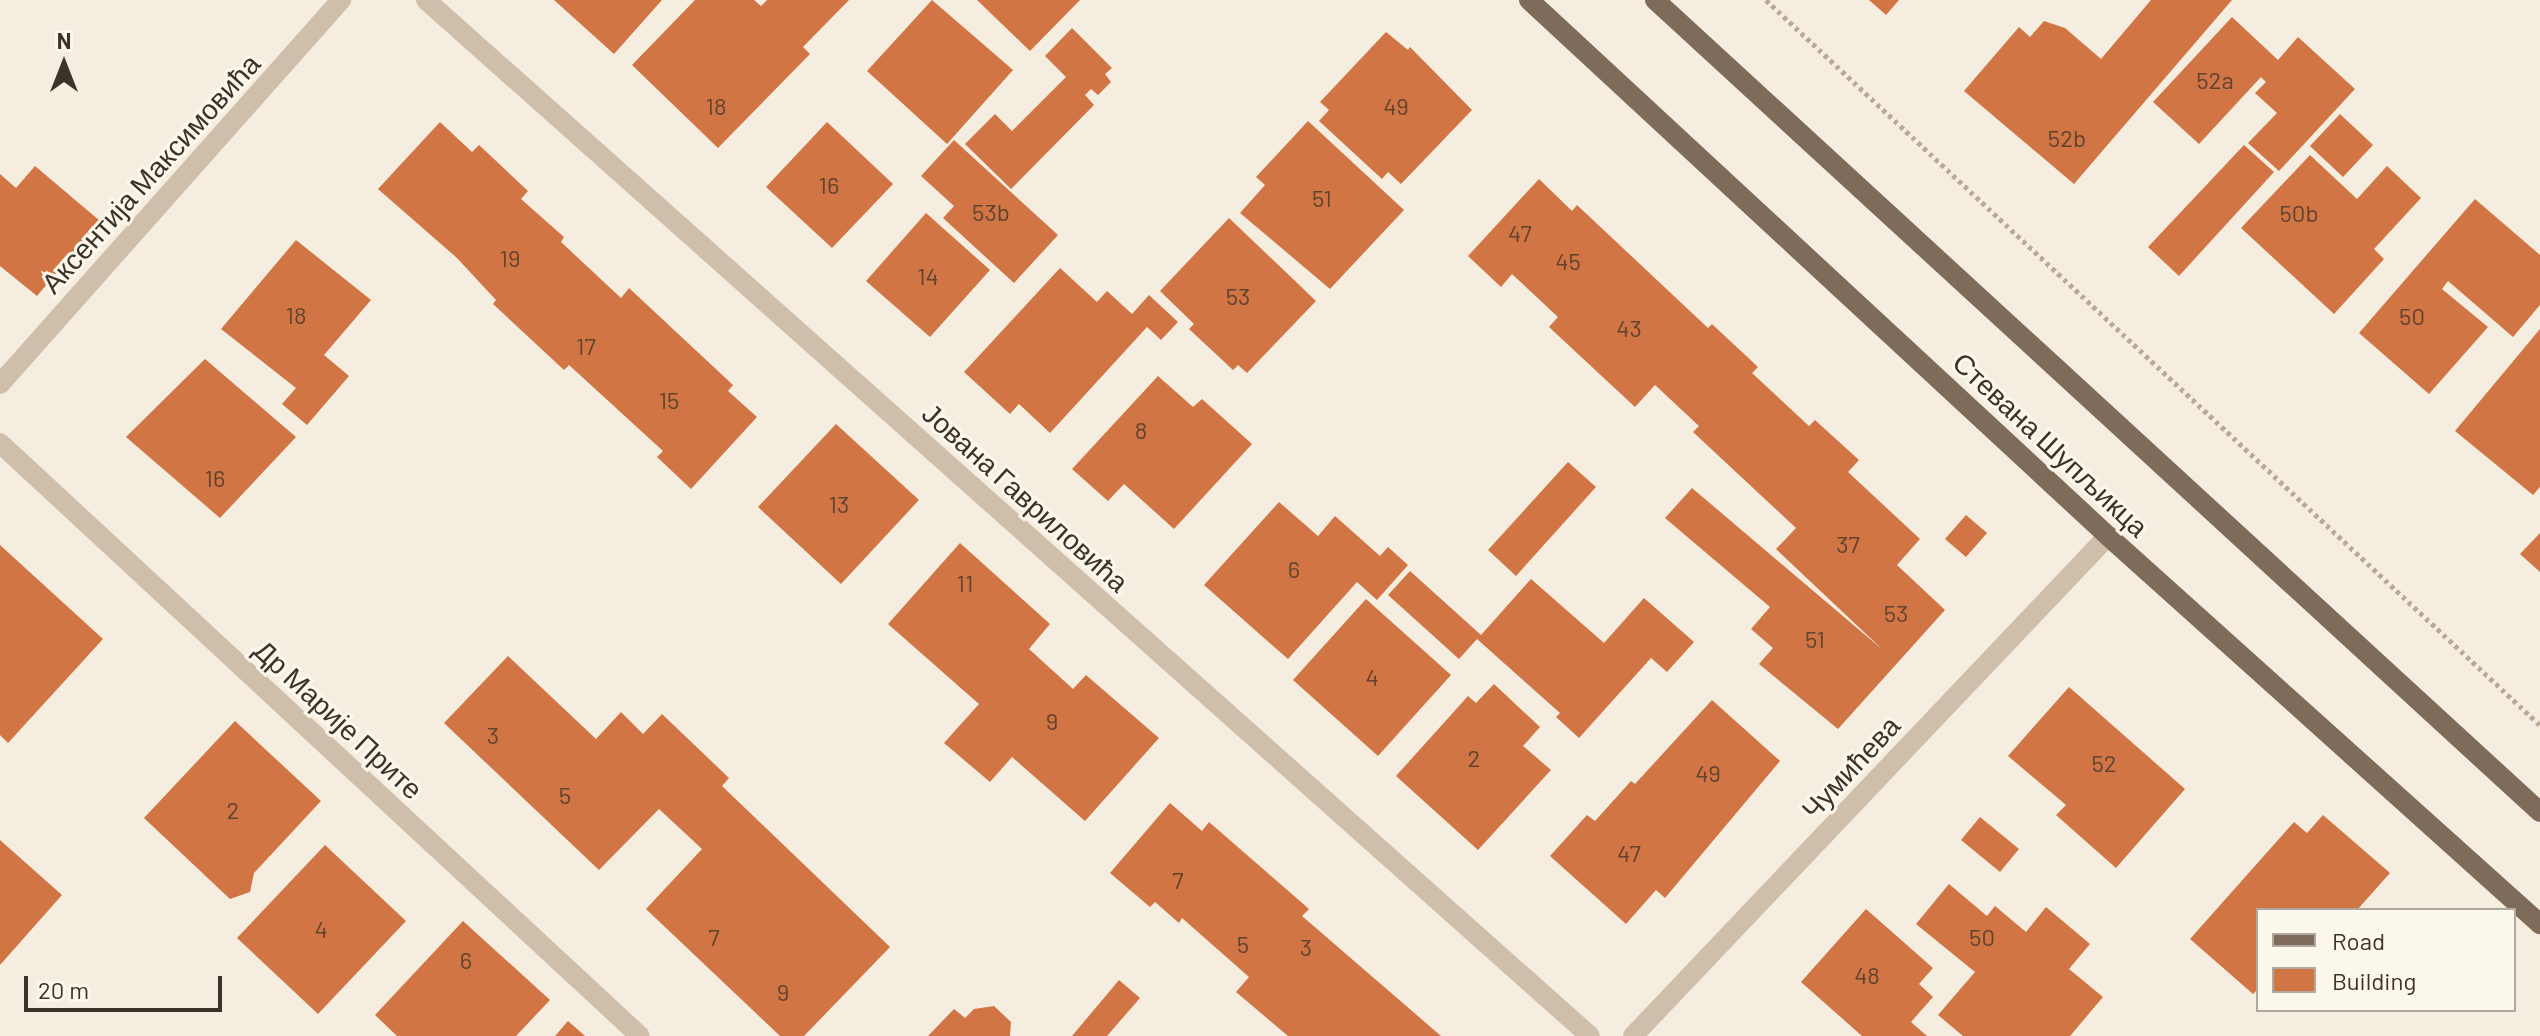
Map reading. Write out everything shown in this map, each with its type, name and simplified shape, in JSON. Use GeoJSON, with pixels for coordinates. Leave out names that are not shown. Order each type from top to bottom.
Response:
{"type":"FeatureCollection","features":[{"type":"Feature","properties":{"kind":"main road","name":"Стевана Шупљикца"},"geometry":{"type":"LineString","coordinates":[[1529,0],[2108,536],[2540,924]]}},
{"type":"Feature","properties":{"kind":"main road","name":"Стевана Шупљикца"},"geometry":{"type":"LineString","coordinates":[[1655,0],[2540,812]]}},
{"type":"Feature","properties":{"kind":"street","name":"Аксентија Максимовића"},"geometry":{"type":"LineString","coordinates":[[0,384],[341,0]]}},
{"type":"Feature","properties":{"kind":"street","name":"Јована Гавриловића"},"geometry":{"type":"LineString","coordinates":[[426,0],[1590,1036]]}},
{"type":"Feature","properties":{"kind":"street","name":"Др Марије Прите"},"geometry":{"type":"LineString","coordinates":[[0,443],[640,1036]]}},
{"type":"Feature","properties":{"kind":"street","name":"Чумићева"},"geometry":{"type":"LineString","coordinates":[[1633,1036],[2108,536]]}},
{"type":"Feature","properties":{"kind":"path"},"geometry":{"type":"LineString","coordinates":[[1766,0],[2540,725]]}},
{"type":"Feature","properties":{"kind":"building"},"geometry":{"type":"Polygon","coordinates":[[[554,0],[662,0],[614,54],[554,0]]]}},
{"type":"Feature","properties":{"kind":"building"},"geometry":{"type":"Polygon","coordinates":[[[695,0],[754,0],[761,6],[767,0],[849,0],[803,47],[810,54],[718,148],[632,65],[695,0]]]}},
{"type":"Feature","properties":{"kind":"building"},"geometry":{"type":"Polygon","coordinates":[[[932,0],[1013,70],[947,144],[867,71],[932,0]]]}},
{"type":"Feature","properties":{"kind":"building"},"geometry":{"type":"Polygon","coordinates":[[[977,0],[1080,0],[1030,51],[977,0]]]}},
{"type":"Feature","properties":{"kind":"building"},"geometry":{"type":"Polygon","coordinates":[[[1869,0],[1899,0],[1886,15],[1869,0]]]}},
{"type":"Feature","properties":{"kind":"building"},"geometry":{"type":"Polygon","coordinates":[[[2151,0],[2232,0],[2074,184],[1964,91],[2019,27],[2030,37],[2044,21],[2065,28],[2101,59],[2151,0]]]}},
{"type":"Feature","properties":{"kind":"building"},"geometry":{"type":"Polygon","coordinates":[[[2232,17],[2278,60],[2298,37],[2355,89],[2279,171],[2248,143],[2277,113],[2255,93],[2266,82],[2261,77],[2199,144],[2153,102],[2232,17]]]}},
{"type":"Feature","properties":{"kind":"building"},"geometry":{"type":"Polygon","coordinates":[[[1072,28],[1112,68],[1105,74],[1111,82],[1098,95],[1091,89],[1085,95],[1094,105],[1011,189],[965,144],[995,114],[1012,131],[1066,77],[1045,56],[1072,28]]]}},
{"type":"Feature","properties":{"kind":"building"},"geometry":{"type":"Polygon","coordinates":[[[1386,32],[1408,50],[1410,47],[1472,110],[1401,184],[1388,172],[1382,179],[1319,121],[1329,110],[1320,102],[1386,32]]]}},
{"type":"Feature","properties":{"kind":"building"},"geometry":{"type":"Polygon","coordinates":[[[2340,114],[2373,145],[2343,177],[2310,146],[2340,114]]]}},
{"type":"Feature","properties":{"kind":"building"},"geometry":{"type":"Polygon","coordinates":[[[1308,121],[1404,210],[1330,289],[1240,213],[1265,185],[1256,177],[1308,121]]]}},
{"type":"Feature","properties":{"kind":"building"},"geometry":{"type":"Polygon","coordinates":[[[440,122],[472,152],[479,145],[528,191],[521,199],[564,237],[561,242],[621,298],[629,288],[733,385],[728,391],[757,417],[691,489],[657,457],[663,451],[569,365],[564,370],[493,304],[496,300],[457,258],[378,189],[440,122]]]}},
{"type":"Feature","properties":{"kind":"building"},"geometry":{"type":"Polygon","coordinates":[[[827,122],[893,184],[832,248],[766,187],[827,122]]]}},
{"type":"Feature","properties":{"kind":"building"},"geometry":{"type":"Polygon","coordinates":[[[954,140],[1058,235],[1014,283],[943,218],[954,206],[921,176],[954,140]]]}},
{"type":"Feature","properties":{"kind":"building"},"geometry":{"type":"Polygon","coordinates":[[[2244,145],[2274,172],[2179,276],[2148,247],[2244,145]]]}},
{"type":"Feature","properties":{"kind":"building"},"geometry":{"type":"Polygon","coordinates":[[[2310,155],[2357,199],[2387,166],[2421,198],[2374,249],[2384,259],[2334,314],[2241,228],[2310,155]]]}},
{"type":"Feature","properties":{"kind":"building"},"geometry":{"type":"Polygon","coordinates":[[[35,166],[100,221],[37,296],[0,266],[0,174],[16,188],[35,166]]]}},
{"type":"Feature","properties":{"kind":"building"},"geometry":{"type":"Polygon","coordinates":[[[1539,179],[1572,211],[1577,205],[1708,328],[1712,324],[1758,367],[1752,373],[1809,426],[1815,420],[1859,460],[1848,472],[1920,539],[1897,565],[1945,610],[1838,729],[1759,664],[1773,648],[1751,629],[1770,607],[1665,518],[1692,488],[1883,650],[1776,549],[1796,528],[1693,432],[1699,426],[1655,385],[1635,407],[1549,327],[1558,317],[1512,274],[1501,287],[1468,256],[1539,179]]]}},
{"type":"Feature","properties":{"kind":"building"},"geometry":{"type":"Polygon","coordinates":[[[2475,199],[2540,255],[2540,305],[2513,337],[2448,281],[2442,289],[2488,327],[2429,394],[2359,333],[2475,199]]]}},
{"type":"Feature","properties":{"kind":"building"},"geometry":{"type":"Polygon","coordinates":[[[926,213],[990,270],[930,337],[866,281],[926,213]]]}},
{"type":"Feature","properties":{"kind":"building"},"geometry":{"type":"Polygon","coordinates":[[[1229,218],[1316,301],[1247,373],[1238,365],[1233,370],[1189,329],[1194,324],[1160,291],[1229,218]]]}},
{"type":"Feature","properties":{"kind":"building"},"geometry":{"type":"Polygon","coordinates":[[[296,240],[371,300],[324,355],[349,376],[307,425],[282,404],[296,388],[221,329],[296,240]]]}},
{"type":"Feature","properties":{"kind":"building"},"geometry":{"type":"Polygon","coordinates":[[[1060,268],[1097,302],[1107,291],[1132,314],[1149,295],[1178,322],[1161,340],[1147,327],[1050,433],[1019,404],[1010,414],[964,372],[1060,268]]]}},
{"type":"Feature","properties":{"kind":"building"},"geometry":{"type":"Polygon","coordinates":[[[2540,329],[2540,487],[2533,495],[2455,431],[2540,329]]]}},
{"type":"Feature","properties":{"kind":"building"},"geometry":{"type":"Polygon","coordinates":[[[205,359],[296,437],[220,518],[126,437],[205,359]]]}},
{"type":"Feature","properties":{"kind":"building"},"geometry":{"type":"Polygon","coordinates":[[[1158,376],[1193,407],[1202,399],[1252,444],[1174,529],[1124,484],[1108,501],[1072,469],[1158,376]]]}},
{"type":"Feature","properties":{"kind":"building"},"geometry":{"type":"Polygon","coordinates":[[[836,424],[919,500],[841,584],[758,507],[836,424]]]}},
{"type":"Feature","properties":{"kind":"building"},"geometry":{"type":"Polygon","coordinates":[[[1568,462],[1596,487],[1516,576],[1488,550],[1568,462]]]}},
{"type":"Feature","properties":{"kind":"building"},"geometry":{"type":"Polygon","coordinates":[[[1279,502],[1318,536],[1335,516],[1380,556],[1388,547],[1408,565],[1377,600],[1357,582],[1288,659],[1204,585],[1279,502]]]}},
{"type":"Feature","properties":{"kind":"building"},"geometry":{"type":"Polygon","coordinates":[[[1966,515],[1987,533],[1966,557],[1945,539],[1966,515]]]}},
{"type":"Feature","properties":{"kind":"building"},"geometry":{"type":"Polygon","coordinates":[[[2540,533],[2540,572],[2520,554],[2540,533]]]}},
{"type":"Feature","properties":{"kind":"building"},"geometry":{"type":"Polygon","coordinates":[[[960,543],[1050,624],[1029,649],[1073,689],[1086,675],[1159,738],[1085,821],[1012,757],[990,782],[944,743],[979,704],[888,624],[960,543]]]}},
{"type":"Feature","properties":{"kind":"building"},"geometry":{"type":"Polygon","coordinates":[[[0,545],[103,639],[8,743],[0,735],[0,545]]]}},
{"type":"Feature","properties":{"kind":"building"},"geometry":{"type":"Polygon","coordinates":[[[1410,571],[1481,635],[1531,579],[1604,643],[1644,598],[1694,642],[1667,672],[1651,658],[1579,738],[1556,717],[1560,713],[1477,639],[1459,659],[1388,595],[1410,571]]]}},
{"type":"Feature","properties":{"kind":"building"},"geometry":{"type":"Polygon","coordinates":[[[1366,599],[1451,675],[1378,756],[1293,680],[1366,599]]]}},
{"type":"Feature","properties":{"kind":"building"},"geometry":{"type":"Polygon","coordinates":[[[508,656],[596,739],[621,712],[643,734],[662,714],[729,778],[722,786],[890,947],[804,1036],[780,1036],[646,909],[702,849],[659,809],[599,870],[444,723],[508,656]]]}},
{"type":"Feature","properties":{"kind":"building"},"geometry":{"type":"Polygon","coordinates":[[[1494,684],[1540,727],[1523,746],[1551,770],[1478,850],[1396,776],[1468,696],[1476,703],[1494,684]]]}},
{"type":"Feature","properties":{"kind":"building"},"geometry":{"type":"Polygon","coordinates":[[[2069,687],[2185,789],[2116,868],[2056,815],[2066,805],[2008,756],[2069,687]]]}},
{"type":"Feature","properties":{"kind":"building"},"geometry":{"type":"Polygon","coordinates":[[[1712,700],[1780,761],[1665,898],[1656,890],[1626,924],[1550,856],[1587,815],[1595,821],[1631,781],[1635,784],[1712,700]]]}},
{"type":"Feature","properties":{"kind":"building"},"geometry":{"type":"Polygon","coordinates":[[[235,721],[321,801],[254,873],[250,892],[230,899],[144,818],[235,721]]]}},
{"type":"Feature","properties":{"kind":"building"},"geometry":{"type":"Polygon","coordinates":[[[1170,803],[1202,831],[1209,822],[1309,909],[1302,916],[1441,1036],[1288,1036],[1236,992],[1249,977],[1182,918],[1179,923],[1155,902],[1150,907],[1110,873],[1170,803]]]}},
{"type":"Feature","properties":{"kind":"building"},"geometry":{"type":"Polygon","coordinates":[[[2323,815],[2390,873],[2359,908],[2256,908],[2256,991],[2253,994],[2190,939],[2294,822],[2307,833],[2323,815]]]}},
{"type":"Feature","properties":{"kind":"building"},"geometry":{"type":"Polygon","coordinates":[[[1980,817],[2019,849],[2000,872],[1961,840],[1980,817]]]}},
{"type":"Feature","properties":{"kind":"building"},"geometry":{"type":"Polygon","coordinates":[[[0,840],[62,895],[0,965],[0,840]]]}},
{"type":"Feature","properties":{"kind":"building"},"geometry":{"type":"Polygon","coordinates":[[[325,845],[406,921],[318,1014],[237,938],[325,845]]]}},
{"type":"Feature","properties":{"kind":"building"},"geometry":{"type":"Polygon","coordinates":[[[1949,884],[1987,916],[1995,906],[2026,932],[2046,907],[2090,944],[2069,969],[2103,997],[2070,1036],[1963,1036],[1938,1015],[1975,972],[1916,924],[1949,884]]]}},
{"type":"Feature","properties":{"kind":"building"},"geometry":{"type":"Polygon","coordinates":[[[1866,909],[1933,968],[1919,984],[1933,997],[1911,1022],[1927,1036],[1862,1036],[1801,982],[1866,909]]]}},
{"type":"Feature","properties":{"kind":"building"},"geometry":{"type":"Polygon","coordinates":[[[463,921],[550,1000],[516,1036],[397,1036],[375,1015],[463,921]]]}},
{"type":"Feature","properties":{"kind":"building"},"geometry":{"type":"Polygon","coordinates":[[[1119,980],[1140,998],[1107,1036],[1072,1036],[1119,980]]]}},
{"type":"Feature","properties":{"kind":"building"},"geometry":{"type":"Polygon","coordinates":[[[994,1006],[1011,1022],[1010,1036],[928,1036],[954,1009],[965,1018],[974,1009],[994,1006]]]}},
{"type":"Feature","properties":{"kind":"building"},"geometry":{"type":"Polygon","coordinates":[[[568,1021],[585,1036],[555,1036],[568,1021]]]}}]}
